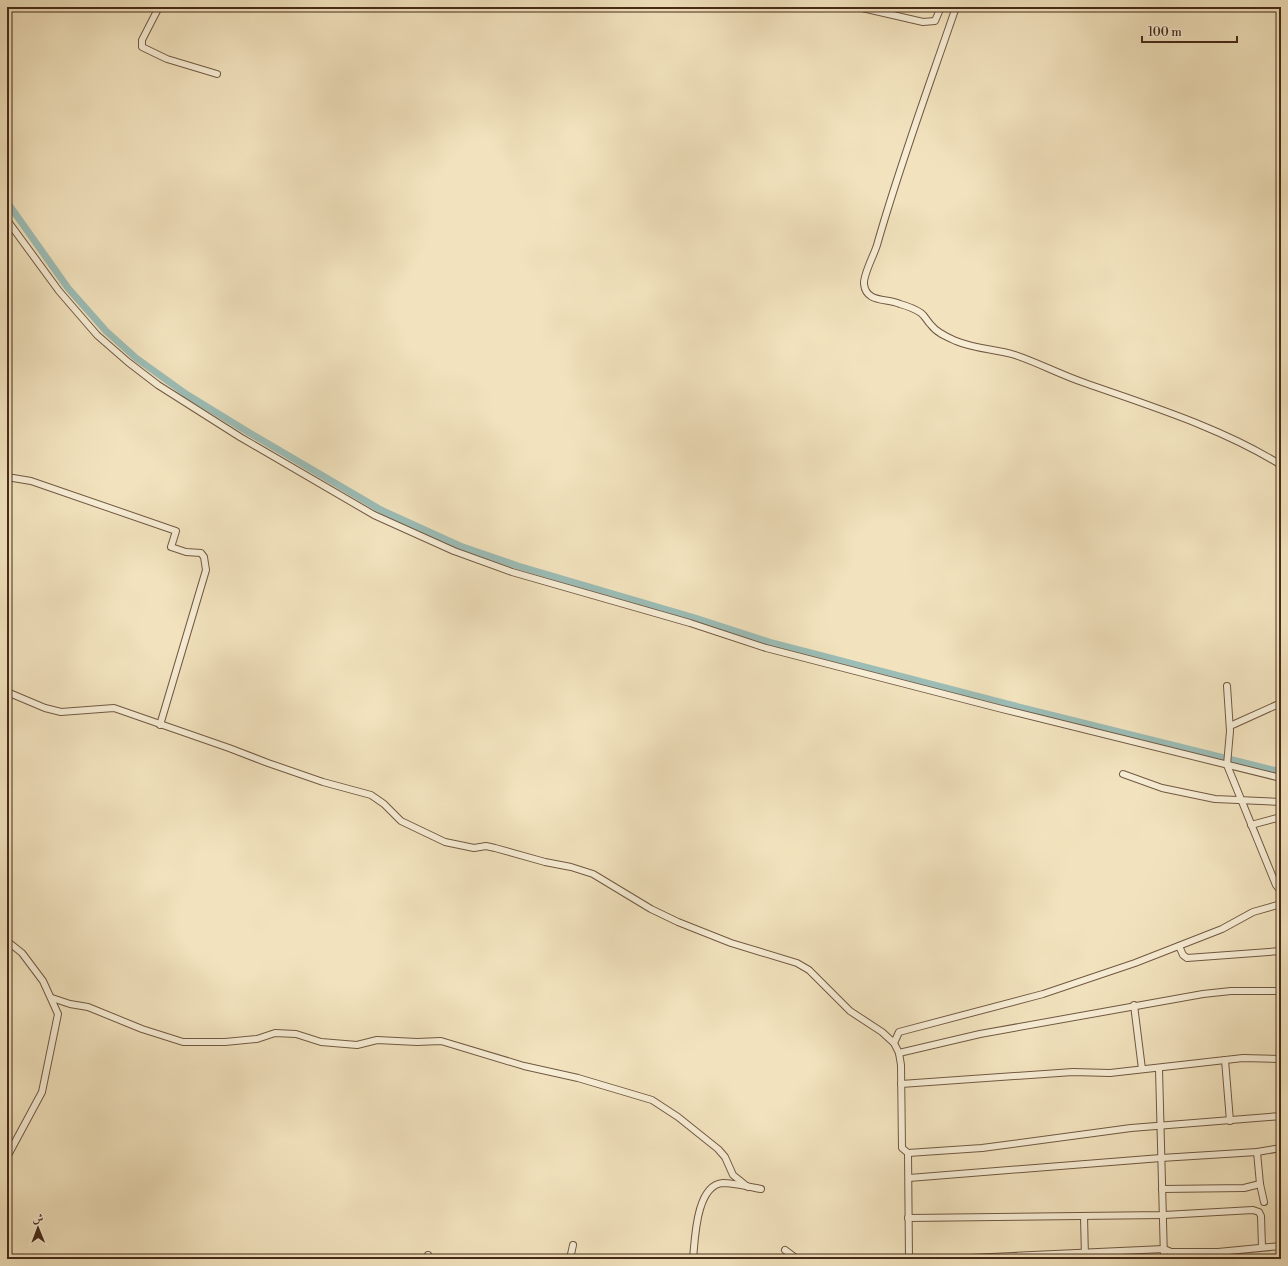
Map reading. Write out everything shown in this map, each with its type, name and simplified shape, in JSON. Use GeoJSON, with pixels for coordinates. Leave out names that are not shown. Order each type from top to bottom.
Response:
{"type":"FeatureCollection","features":[{"type":"Feature","properties":{"kind":"street"},"geometry":{"type":"LineString","coordinates":[[159,7],[142,40],[142,47],[167,60],[217,74]]}},
{"type":"Feature","properties":{"kind":"street"},"geometry":{"type":"LineString","coordinates":[[858,7],[923,22],[935,21],[941,7]]}},
{"type":"Feature","properties":{"kind":"street"},"geometry":{"type":"LineString","coordinates":[[956,7],[916,118],[876,248],[865,278],[864,285],[867,294],[876,299],[893,301],[916,311],[925,317],[938,332],[956,341],[1016,356],[1082,382],[1129,398],[1236,440],[1281,465]]}},
{"type":"Feature","properties":{"kind":"street"},"geometry":{"type":"LineString","coordinates":[[7,220],[59,291],[97,335],[128,362],[178,398],[234,433],[374,515],[454,551],[512,572],[690,623],[766,648],[1281,778]]}},
{"type":"Feature","properties":{"kind":"street"},"geometry":{"type":"LineString","coordinates":[[7,477],[31,481],[176,531],[171,547],[186,552],[201,553],[204,557],[206,570],[160,725]]}},
{"type":"Feature","properties":{"kind":"street"},"geometry":{"type":"LineString","coordinates":[[1227,686],[1230,726],[1228,759],[1226,765],[1276,885],[1281,891]]}},
{"type":"Feature","properties":{"kind":"street"},"geometry":{"type":"LineString","coordinates":[[7,692],[45,708],[61,712],[114,708],[323,782],[371,795],[384,804],[401,821],[445,842],[474,848],[486,846],[545,862],[571,867],[593,874],[678,922],[731,943],[797,963],[809,970],[850,1011],[882,1032],[894,1043],[899,1054],[902,1148],[908,1153],[982,1148],[1113,1130],[1281,1116]]}},
{"type":"Feature","properties":{"kind":"street"},"geometry":{"type":"LineString","coordinates":[[1230,726],[1281,703]]}},
{"type":"Feature","properties":{"kind":"street"},"geometry":{"type":"LineString","coordinates":[[1123,774],[1162,788],[1215,799],[1281,802]]}},
{"type":"Feature","properties":{"kind":"street"},"geometry":{"type":"LineString","coordinates":[[1251,825],[1281,817]]}},
{"type":"Feature","properties":{"kind":"street"},"geometry":{"type":"LineString","coordinates":[[894,1043],[896,1036],[904,1030],[1043,994],[1179,946],[1222,929],[1253,912],[1281,904]]}},
{"type":"Feature","properties":{"kind":"street"},"geometry":{"type":"LineString","coordinates":[[7,941],[22,953],[43,981],[58,1014],[42,1092],[7,1157]]}},
{"type":"Feature","properties":{"kind":"street"},"geometry":{"type":"LineString","coordinates":[[1179,946],[1183,956],[1187,958],[1281,951]]}},
{"type":"Feature","properties":{"kind":"street"},"geometry":{"type":"LineString","coordinates":[[899,1054],[980,1034],[1215,992],[1281,991]]}},
{"type":"Feature","properties":{"kind":"street"},"geometry":{"type":"LineString","coordinates":[[52,998],[70,1004],[88,1007],[142,1029],[182,1042],[226,1042],[257,1039],[276,1033],[296,1034],[321,1042],[357,1045],[377,1040],[417,1042],[441,1041],[524,1066],[578,1078],[652,1100],[678,1117],[718,1149],[725,1157],[733,1175],[748,1187]]}},
{"type":"Feature","properties":{"kind":"street"},"geometry":{"type":"LineString","coordinates":[[1134,1006],[1142,1069]]}},
{"type":"Feature","properties":{"kind":"street"},"geometry":{"type":"LineString","coordinates":[[901,1084],[1074,1072],[1110,1073],[1142,1069],[1159,1069],[1254,1057],[1281,1059]]}},
{"type":"Feature","properties":{"kind":"street"},"geometry":{"type":"LineString","coordinates":[[1224,1060],[1230,1121]]}},
{"type":"Feature","properties":{"kind":"street"},"geometry":{"type":"LineString","coordinates":[[1159,1069],[1162,1127],[1161,1158],[1164,1215],[1164,1259]]}},
{"type":"Feature","properties":{"kind":"street"},"geometry":{"type":"LineString","coordinates":[[909,1178],[1161,1158],[1258,1152],[1281,1148]]}},
{"type":"Feature","properties":{"kind":"street"},"geometry":{"type":"LineString","coordinates":[[1258,1152],[1260,1184],[1264,1202]]}},
{"type":"Feature","properties":{"kind":"street"},"geometry":{"type":"LineString","coordinates":[[908,1153],[909,1259]]}},
{"type":"Feature","properties":{"kind":"street"},"geometry":{"type":"LineString","coordinates":[[693,1259],[700,1206],[706,1193],[714,1186],[723,1183],[760,1189]]}},
{"type":"Feature","properties":{"kind":"street"},"geometry":{"type":"LineString","coordinates":[[1162,1189],[1244,1188],[1260,1184]]}},
{"type":"Feature","properties":{"kind":"street"},"geometry":{"type":"LineString","coordinates":[[908,1218],[1164,1215],[1256,1210],[1261,1216],[1262,1247]]}},
{"type":"Feature","properties":{"kind":"street"},"geometry":{"type":"LineString","coordinates":[[1084,1216],[1085,1256]]}},
{"type":"Feature","properties":{"kind":"street"},"geometry":{"type":"LineString","coordinates":[[570,1259],[573,1245]]}},
{"type":"Feature","properties":{"kind":"street"},"geometry":{"type":"LineString","coordinates":[[948,1259],[1085,1256],[1164,1249],[1171,1252],[1218,1252],[1281,1246]]}},
{"type":"Feature","properties":{"kind":"street"},"geometry":{"type":"LineString","coordinates":[[785,1250],[797,1259]]}},
{"type":"Feature","properties":{"kind":"waterway"},"geometry":{"type":"LineString","coordinates":[[7,202],[68,288],[106,331],[136,358],[186,394],[381,510],[460,546],[518,566],[695,618],[772,643],[1007,704],[1281,772]]}}]}
